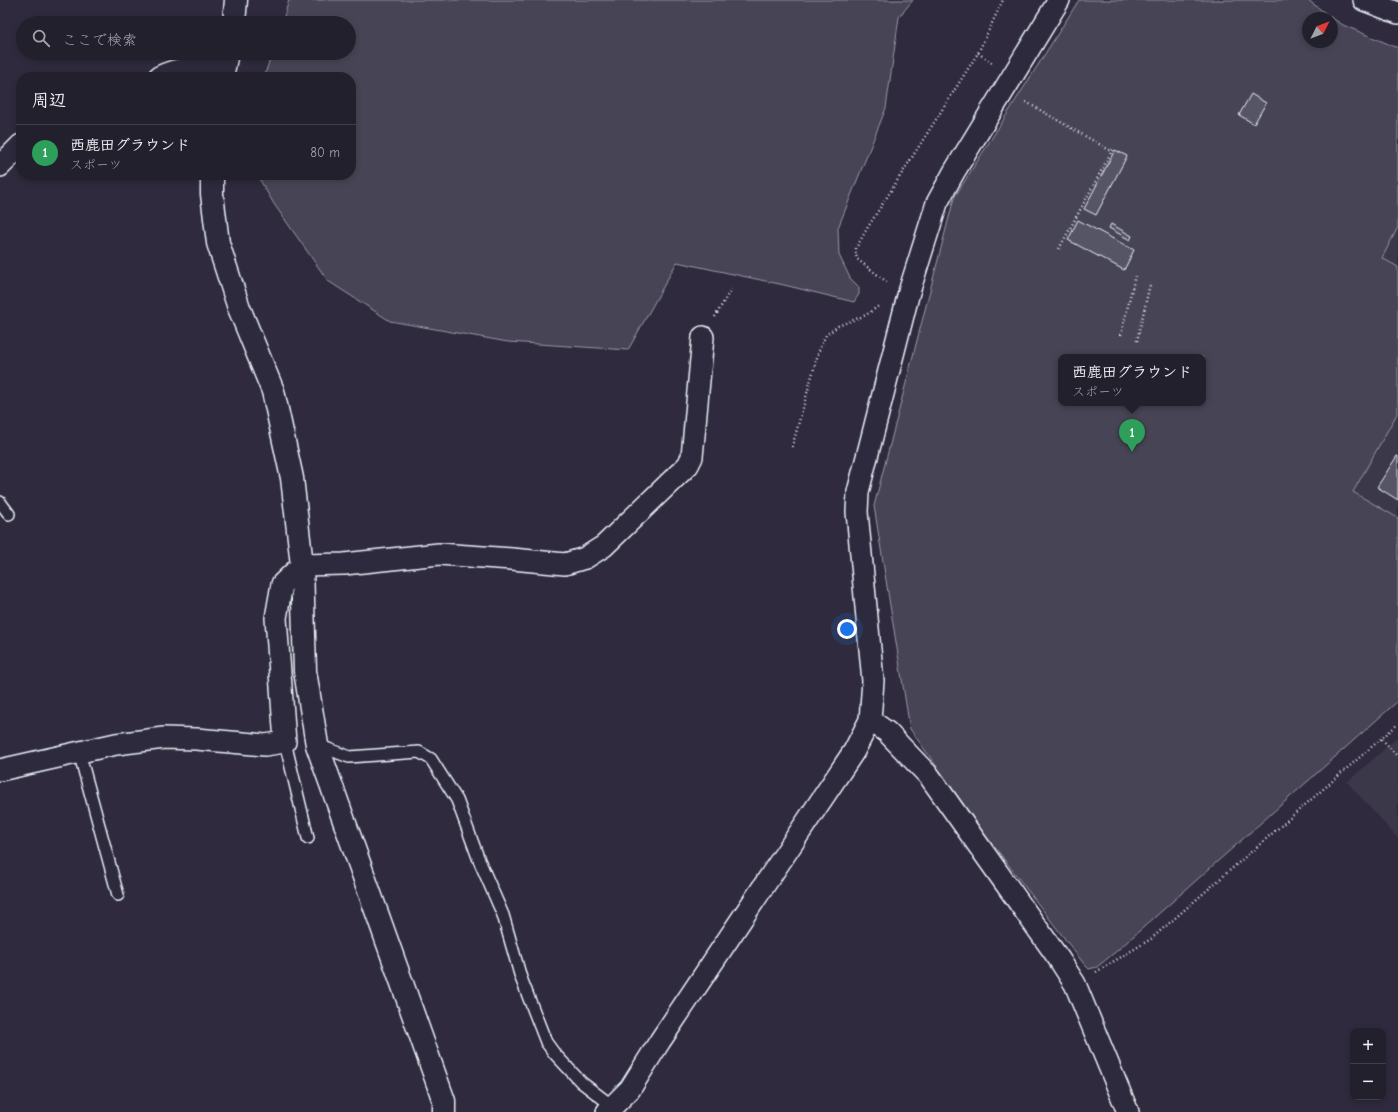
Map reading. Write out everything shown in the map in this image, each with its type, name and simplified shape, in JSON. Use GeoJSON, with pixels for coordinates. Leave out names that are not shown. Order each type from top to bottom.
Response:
{"type":"FeatureCollection","features":[{"type":"Feature","properties":{"kind":"street"},"geometry":{"type":"LineString","coordinates":[[235,16],[236,0]]}},
{"type":"Feature","properties":{"kind":"street"},"geometry":{"type":"LineString","coordinates":[[613,1110],[630,1089],[660,1041],[854,751],[870,720],[873,681],[857,512],[858,492],[902,290],[937,203],[954,172],[1059,0]]}},
{"type":"Feature","properties":{"kind":"street"},"geometry":{"type":"LineString","coordinates":[[1364,0],[1398,13]]}},
{"type":"Feature","properties":{"kind":"street"},"geometry":{"type":"LineString","coordinates":[[170,72],[197,66],[224,65]]}},
{"type":"Feature","properties":{"kind":"street"},"geometry":{"type":"LineString","coordinates":[[0,166],[16,150]]}},
{"type":"Feature","properties":{"kind":"street"},"geometry":{"type":"LineString","coordinates":[[212,180],[212,194],[218,243],[239,308],[273,391],[292,478],[302,565],[305,671],[317,745],[444,1101],[444,1112]]}},
{"type":"Feature","properties":{"kind":"street"},"geometry":{"type":"LineString","coordinates":[[0,770],[116,744],[164,738],[196,739],[265,745],[285,742],[276,618],[282,584],[302,565],[344,564],[439,554],[565,564],[585,558],[604,546],[688,465],[692,457],[703,337]]}},
{"type":"Feature","properties":{"kind":"street"},"geometry":{"type":"LineString","coordinates":[[870,720],[887,732],[930,777],[1059,959],[1075,984],[1128,1112]]}},
{"type":"Feature","properties":{"kind":"lane"},"geometry":{"type":"LineString","coordinates":[[0,502],[9,514]]}},
{"type":"Feature","properties":{"kind":"lane"},"geometry":{"type":"LineString","coordinates":[[285,742],[308,838]]}},
{"type":"Feature","properties":{"kind":"lane"},"geometry":{"type":"LineString","coordinates":[[317,745],[349,757],[419,752],[431,759],[456,800],[479,860],[503,915],[521,978],[546,1042],[554,1053],[581,1082],[613,1110]]}},
{"type":"Feature","properties":{"kind":"lane"},"geometry":{"type":"LineString","coordinates":[[79,752],[118,895]]}},
{"type":"Feature","properties":{"kind":"path"},"geometry":{"type":"LineString","coordinates":[[792,447],[820,347],[826,336],[838,326],[866,315],[902,290],[857,259],[856,250],[868,227],[978,53],[1003,0]]}},
{"type":"Feature","properties":{"kind":"path"},"geometry":{"type":"LineString","coordinates":[[1022,100],[1112,150],[1059,249]]}},
{"type":"Feature","properties":{"kind":"path"},"geometry":{"type":"LineString","coordinates":[[1121,335],[1135,276]]}},
{"type":"Feature","properties":{"kind":"path"},"geometry":{"type":"LineString","coordinates":[[1137,341],[1150,284]]}},
{"type":"Feature","properties":{"kind":"path"},"geometry":{"type":"LineString","coordinates":[[703,337],[731,289]]}},
{"type":"Feature","properties":{"kind":"path"},"geometry":{"type":"LineString","coordinates":[[1075,984],[1151,939],[1398,724]]}},
{"type":"Feature","properties":{"kind":"path"},"geometry":{"type":"LineString","coordinates":[[1382,739],[1398,757]]}},
{"type":"Feature","properties":{"kind":"shaded area"},"geometry":{"type":"Polygon","coordinates":[[[289,0],[913,0],[899,17],[886,108],[838,228],[839,255],[850,278],[859,287],[859,294],[854,302],[677,262],[628,350],[508,342],[390,321],[328,281],[274,204],[260,180],[356,180],[356,72],[266,72],[270,60],[356,60],[356,16],[284,16],[289,0]]]}},
{"type":"Feature","properties":{"kind":"shaded area"},"geometry":{"type":"Polygon","coordinates":[[[1079,0],[1308,0],[1324,12],[1302,12],[1302,48],[1338,48],[1338,22],[1398,48],[1398,227],[1382,258],[1398,267],[1398,412],[1353,492],[1398,518],[1398,701],[1119,949],[1097,967],[1089,969],[987,837],[910,729],[874,506],[954,198],[1079,0]]]}},
{"type":"Feature","properties":{"kind":"shaded area"},"geometry":{"type":"Polygon","coordinates":[[[1398,227],[1398,267],[1382,258],[1398,227]]]}},
{"type":"Feature","properties":{"kind":"shaded area"},"geometry":{"type":"Polygon","coordinates":[[[1398,412],[1398,518],[1353,492],[1398,412]]]}},
{"type":"Feature","properties":{"kind":"shaded area"},"geometry":{"type":"Polygon","coordinates":[[[1398,737],[1398,839],[1347,782],[1398,737]]]}},
{"type":"Feature","properties":{"kind":"building"},"geometry":{"type":"Polygon","coordinates":[[[1251,94],[1266,103],[1254,124],[1239,115],[1251,94]]]}},
{"type":"Feature","properties":{"kind":"building"},"geometry":{"type":"Polygon","coordinates":[[[1115,150],[1127,156],[1096,215],[1084,209],[1115,150]]]}},
{"type":"Feature","properties":{"kind":"building"},"geometry":{"type":"Polygon","coordinates":[[[1078,220],[1134,250],[1124,270],[1068,240],[1078,220]]]}},
{"type":"Feature","properties":{"kind":"building"},"geometry":{"type":"Polygon","coordinates":[[[1111,224],[1132,236],[1130,240],[1109,228],[1111,224]]]}},
{"type":"Feature","properties":{"kind":"building"},"geometry":{"type":"Polygon","coordinates":[[[1398,456],[1398,500],[1377,487],[1398,456]]]}},
{"type":"Feature","properties":{"kind":"place","name":"西鹿田グラウンド"},"geometry":{"type":"Point","coordinates":[1132,452]}}]}
